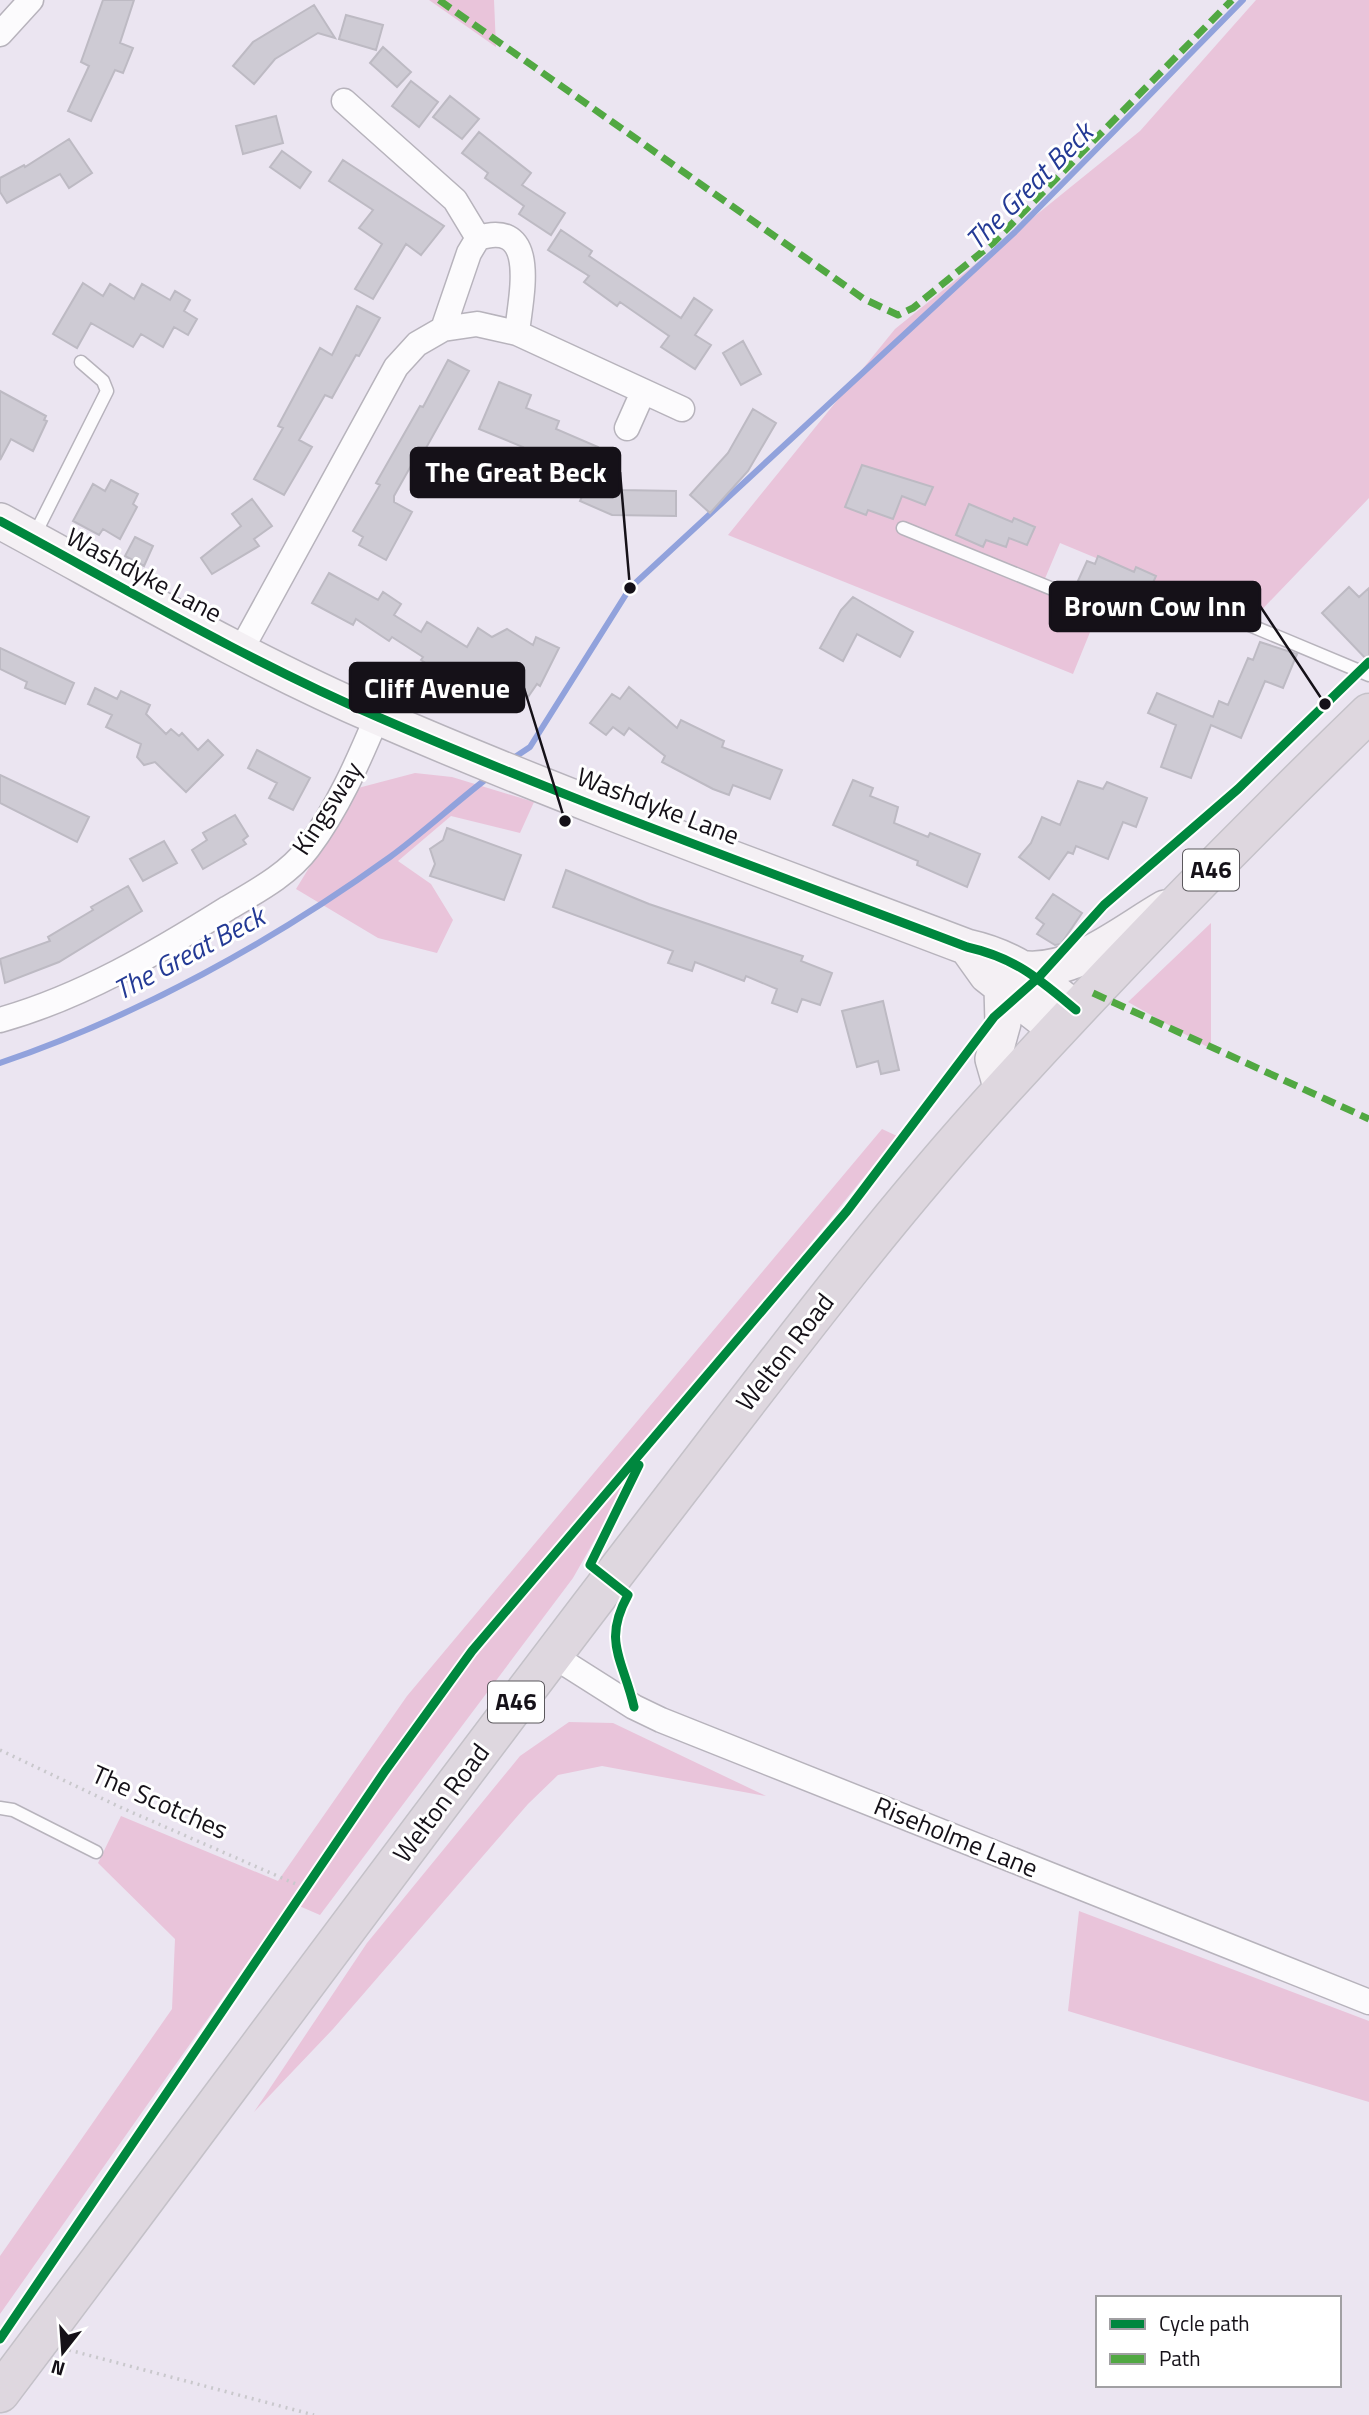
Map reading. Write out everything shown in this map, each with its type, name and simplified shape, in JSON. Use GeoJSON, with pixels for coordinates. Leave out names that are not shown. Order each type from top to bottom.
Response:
{"type":"FeatureCollection","features":[{"type":"Feature","properties":{"kind":"highway","name":"A46"},"geometry":{"type":"LineString","coordinates":[[1067,1021],[1187,894],[1369,713]]}},
{"type":"Feature","properties":{"kind":"highway","name":"Welton Road"},"geometry":{"type":"LineString","coordinates":[[0,2393],[552,1655],[832,1292],[1002,1090],[1067,1021]]}},
{"type":"Feature","properties":{"kind":"street"},"geometry":{"type":"LineString","coordinates":[[0,34],[31,0]]}},
{"type":"Feature","properties":{"kind":"street"},"geometry":{"type":"LineString","coordinates":[[344,101],[455,200],[478,238]]}},
{"type":"Feature","properties":{"kind":"street"},"geometry":{"type":"LineString","coordinates":[[443,329],[469,253],[478,238],[487,235],[509,239],[520,248],[524,260],[517,333]]}},
{"type":"Feature","properties":{"kind":"street"},"geometry":{"type":"LineString","coordinates":[[241,649],[396,367],[417,344],[443,329],[477,324],[517,333],[682,409]]}},
{"type":"Feature","properties":{"kind":"street"},"geometry":{"type":"LineString","coordinates":[[627,428],[643,392]]}},
{"type":"Feature","properties":{"kind":"street","name":"Washdyke Lane"},"geometry":{"type":"LineString","coordinates":[[0,521],[241,649],[377,717],[489,763],[967,947],[999,954],[1014,979],[1067,1021]]}},
{"type":"Feature","properties":{"kind":"street","name":"Kingsway"},"geometry":{"type":"LineString","coordinates":[[0,1020],[78,992],[183,937],[267,884],[307,850],[351,778],[377,717]]}},
{"type":"Feature","properties":{"kind":"street"},"geometry":{"type":"LineString","coordinates":[[1002,1090],[993,1059],[1014,979],[1080,958],[1187,894]]}},
{"type":"Feature","properties":{"kind":"street","name":"Riseholme Lane"},"geometry":{"type":"LineString","coordinates":[[552,1655],[634,1707],[661,1720],[1369,2002]]}},
{"type":"Feature","properties":{"kind":"lane"},"geometry":{"type":"LineString","coordinates":[[33,540],[107,391],[103,382],[81,362]]}},
{"type":"Feature","properties":{"kind":"lane"},"geometry":{"type":"LineString","coordinates":[[903,528],[1131,621],[1146,620],[1189,606],[1204,606],[1369,675]]}},
{"type":"Feature","properties":{"kind":"lane"},"geometry":{"type":"LineString","coordinates":[[0,1808],[13,1810],[96,1852]]}},
{"type":"Feature","properties":{"kind":"path"},"geometry":{"type":"LineString","coordinates":[[297,1899],[308,1884]]}},
{"type":"Feature","properties":{"kind":"path"},"geometry":{"type":"LineString","coordinates":[[38,2342],[314,2415]]}},
{"type":"Feature","properties":{"kind":"shaded area"},"geometry":{"type":"Polygon","coordinates":[[[429,0],[494,0],[496,47],[429,0]]]}},
{"type":"Feature","properties":{"kind":"shaded area"},"geometry":{"type":"Polygon","coordinates":[[[1256,0],[1369,0],[1369,498],[1250,622],[1060,543],[1041,588],[1097,615],[1073,674],[728,535],[895,329],[1140,131],[1256,0]]]}},
{"type":"Feature","properties":{"kind":"shaded area"},"geometry":{"type":"Polygon","coordinates":[[[415,773],[452,777],[534,802],[520,833],[451,816],[398,861],[431,884],[453,920],[437,953],[378,938],[296,889],[358,788],[415,773]]]}},
{"type":"Feature","properties":{"kind":"shaded area"},"geometry":{"type":"Polygon","coordinates":[[[1211,923],[1211,1049],[1128,1002],[1211,923]]]}},
{"type":"Feature","properties":{"kind":"shaded area"},"geometry":{"type":"Polygon","coordinates":[[[882,1129],[897,1136],[651,1441],[573,1578],[320,1915],[290,1902],[0,2314],[0,2256],[172,2009],[175,1939],[98,1863],[121,1816],[278,1881],[407,1696],[882,1129]]]}},
{"type":"Feature","properties":{"kind":"shaded area"},"geometry":{"type":"Polygon","coordinates":[[[569,1722],[613,1723],[766,1796],[602,1766],[558,1775],[528,1804],[333,2029],[254,2112],[367,1943],[520,1756],[569,1722]]]}},
{"type":"Feature","properties":{"kind":"shaded area"},"geometry":{"type":"Polygon","coordinates":[[[1079,1911],[1369,2021],[1369,2102],[1068,2011],[1079,1911]]]}},
{"type":"Feature","properties":{"kind":"building"},"geometry":{"type":"Polygon","coordinates":[[[103,0],[134,0],[120,43],[133,48],[123,73],[115,70],[91,121],[68,111],[89,66],[81,62],[103,0]]]}},
{"type":"Feature","properties":{"kind":"building"},"geometry":{"type":"Polygon","coordinates":[[[314,5],[335,38],[318,33],[275,59],[254,84],[233,66],[253,42],[314,5]]]}},
{"type":"Feature","properties":{"kind":"building"},"geometry":{"type":"Polygon","coordinates":[[[346,15],[383,25],[376,50],[339,39],[346,15]]]}},
{"type":"Feature","properties":{"kind":"building"},"geometry":{"type":"Polygon","coordinates":[[[383,47],[411,72],[397,87],[370,63],[383,47]]]}},
{"type":"Feature","properties":{"kind":"building"},"geometry":{"type":"Polygon","coordinates":[[[411,81],[438,102],[419,127],[392,106],[411,81]]]}},
{"type":"Feature","properties":{"kind":"building"},"geometry":{"type":"Polygon","coordinates":[[[450,96],[479,119],[462,139],[433,117],[450,96]]]}},
{"type":"Feature","properties":{"kind":"building"},"geometry":{"type":"Polygon","coordinates":[[[276,116],[283,143],[243,154],[236,126],[276,116]]]}},
{"type":"Feature","properties":{"kind":"building"},"geometry":{"type":"Polygon","coordinates":[[[479,132],[531,173],[522,185],[565,213],[551,235],[519,214],[524,206],[485,178],[488,173],[462,153],[479,132]]]}},
{"type":"Feature","properties":{"kind":"building"},"geometry":{"type":"Polygon","coordinates":[[[69,139],[92,173],[69,188],[60,174],[7,203],[0,192],[0,178],[24,165],[25,167],[69,139]]]}},
{"type":"Feature","properties":{"kind":"building"},"geometry":{"type":"Polygon","coordinates":[[[282,151],[311,172],[300,188],[270,167],[282,151]]]}},
{"type":"Feature","properties":{"kind":"building"},"geometry":{"type":"Polygon","coordinates":[[[343,160],[444,226],[421,255],[406,244],[373,299],[355,289],[382,244],[359,228],[373,210],[329,181],[343,160]]]}},
{"type":"Feature","properties":{"kind":"building"},"geometry":{"type":"Polygon","coordinates":[[[561,230],[592,251],[589,256],[681,318],[694,298],[712,310],[695,335],[711,345],[695,369],[661,347],[669,336],[620,302],[617,306],[584,282],[589,276],[548,250],[561,230]]]}},
{"type":"Feature","properties":{"kind":"building"},"geometry":{"type":"Polygon","coordinates":[[[83,283],[103,296],[110,284],[134,299],[142,284],[170,300],[175,291],[190,300],[184,311],[197,319],[188,335],[174,327],[163,347],[141,334],[133,347],[91,323],[77,348],[53,334],[83,283]]]}},
{"type":"Feature","properties":{"kind":"building"},"geometry":{"type":"Polygon","coordinates":[[[357,306],[380,318],[332,398],[325,395],[299,440],[312,447],[284,495],[254,479],[283,428],[278,426],[320,348],[332,355],[357,306]]]}},
{"type":"Feature","properties":{"kind":"building"},"geometry":{"type":"Polygon","coordinates":[[[743,341],[761,374],[741,385],[723,353],[743,341]]]}},
{"type":"Feature","properties":{"kind":"building"},"geometry":{"type":"Polygon","coordinates":[[[448,360],[469,371],[421,457],[417,455],[394,496],[394,502],[412,512],[386,560],[359,545],[363,537],[353,531],[380,485],[376,483],[420,406],[423,407],[448,360]]]}},
{"type":"Feature","properties":{"kind":"building"},"geometry":{"type":"Polygon","coordinates":[[[499,382],[531,395],[526,408],[559,421],[556,429],[598,447],[586,473],[545,455],[543,461],[521,453],[523,447],[479,429],[499,382]]]}},
{"type":"Feature","properties":{"kind":"building"},"geometry":{"type":"Polygon","coordinates":[[[0,391],[46,416],[44,420],[47,421],[33,451],[11,439],[0,460],[0,391]]]}},
{"type":"Feature","properties":{"kind":"building"},"geometry":{"type":"Polygon","coordinates":[[[753,409],[776,423],[748,471],[710,513],[690,495],[728,453],[753,409]]]}},
{"type":"Feature","properties":{"kind":"building"},"geometry":{"type":"Polygon","coordinates":[[[862,465],[933,487],[925,505],[902,496],[893,519],[868,510],[866,515],[845,507],[862,465]]]}},
{"type":"Feature","properties":{"kind":"building"},"geometry":{"type":"Polygon","coordinates":[[[591,477],[620,490],[676,491],[676,516],[612,515],[580,501],[591,477]]]}},
{"type":"Feature","properties":{"kind":"building"},"geometry":{"type":"Polygon","coordinates":[[[111,480],[138,494],[133,504],[137,507],[120,539],[103,529],[99,535],[73,521],[93,484],[105,491],[111,480]]]}},
{"type":"Feature","properties":{"kind":"building"},"geometry":{"type":"Polygon","coordinates":[[[252,499],[272,526],[254,539],[259,546],[212,574],[201,558],[241,526],[232,514],[252,499]]]}},
{"type":"Feature","properties":{"kind":"building"},"geometry":{"type":"Polygon","coordinates":[[[969,504],[1012,522],[1014,518],[1035,527],[1027,545],[1009,538],[1006,547],[986,540],[983,547],[956,535],[969,504]]]}},
{"type":"Feature","properties":{"kind":"building"},"geometry":{"type":"Polygon","coordinates":[[[135,537],[153,546],[144,566],[125,556],[135,537]]]}},
{"type":"Feature","properties":{"kind":"building"},"geometry":{"type":"Polygon","coordinates":[[[1098,556],[1134,572],[1136,567],[1156,576],[1148,594],[1131,587],[1127,596],[1112,590],[1109,597],[1077,583],[1087,561],[1095,564],[1098,556]]]}},
{"type":"Feature","properties":{"kind":"building"},"geometry":{"type":"Polygon","coordinates":[[[329,573],[378,600],[383,592],[401,604],[394,615],[421,632],[427,622],[467,647],[478,628],[492,637],[507,629],[533,645],[536,637],[559,648],[540,686],[537,684],[528,697],[487,680],[484,686],[451,665],[448,670],[438,664],[435,669],[421,660],[423,657],[392,637],[389,641],[356,619],[353,625],[312,603],[329,573]]]}},
{"type":"Feature","properties":{"kind":"building"},"geometry":{"type":"Polygon","coordinates":[[[1349,587],[1359,597],[1369,588],[1369,662],[1322,613],[1349,587]]]}},
{"type":"Feature","properties":{"kind":"building"},"geometry":{"type":"Polygon","coordinates":[[[853,597],[913,632],[900,657],[857,634],[843,661],[820,648],[841,610],[853,597]]]}},
{"type":"Feature","properties":{"kind":"building"},"geometry":{"type":"Polygon","coordinates":[[[1260,642],[1297,654],[1283,688],[1265,681],[1241,738],[1211,725],[1191,778],[1161,767],[1176,725],[1148,713],[1157,693],[1213,717],[1219,701],[1228,705],[1248,658],[1253,660],[1260,642]]]}},
{"type":"Feature","properties":{"kind":"building"},"geometry":{"type":"Polygon","coordinates":[[[0,648],[74,683],[65,704],[25,688],[27,682],[0,669],[0,648]]]}},
{"type":"Feature","properties":{"kind":"building"},"geometry":{"type":"Polygon","coordinates":[[[629,687],[677,728],[681,720],[724,741],[722,747],[782,770],[770,799],[733,785],[729,795],[713,789],[662,762],[665,756],[629,728],[624,735],[613,727],[606,735],[590,723],[612,694],[620,699],[629,687]]]}},
{"type":"Feature","properties":{"kind":"building"},"geometry":{"type":"Polygon","coordinates":[[[95,688],[117,699],[121,691],[150,705],[146,714],[166,734],[171,729],[179,736],[182,733],[198,750],[208,740],[223,755],[186,792],[155,762],[144,765],[137,757],[141,744],[106,727],[112,715],[88,704],[95,688]]]}},
{"type":"Feature","properties":{"kind":"building"},"geometry":{"type":"Polygon","coordinates":[[[257,750],[310,778],[293,810],[269,798],[277,783],[248,768],[257,750]]]}},
{"type":"Feature","properties":{"kind":"building"},"geometry":{"type":"Polygon","coordinates":[[[0,775],[89,817],[77,842],[0,803],[0,775]]]}},
{"type":"Feature","properties":{"kind":"building"},"geometry":{"type":"Polygon","coordinates":[[[853,780],[873,788],[870,796],[898,807],[894,823],[928,837],[930,833],[980,854],[967,887],[917,865],[918,861],[833,825],[853,780]]]}},
{"type":"Feature","properties":{"kind":"building"},"geometry":{"type":"Polygon","coordinates":[[[1078,781],[1103,789],[1107,782],[1147,798],[1136,827],[1123,822],[1108,859],[1076,846],[1073,854],[1068,852],[1049,879],[1019,857],[1031,843],[1042,817],[1060,825],[1078,781]]]}},
{"type":"Feature","properties":{"kind":"building"},"geometry":{"type":"Polygon","coordinates":[[[235,815],[248,836],[243,840],[246,844],[203,869],[192,850],[207,840],[203,833],[235,815]]]}},
{"type":"Feature","properties":{"kind":"building"},"geometry":{"type":"Polygon","coordinates":[[[447,828],[521,855],[504,900],[430,876],[435,864],[430,849],[443,840],[447,828]]]}},
{"type":"Feature","properties":{"kind":"building"},"geometry":{"type":"Polygon","coordinates":[[[164,841],[177,863],[143,881],[130,859],[164,841]]]}},
{"type":"Feature","properties":{"kind":"building"},"geometry":{"type":"Polygon","coordinates":[[[566,870],[649,904],[803,956],[801,961],[832,973],[820,1005],[802,999],[797,1012],[772,1003],[777,989],[746,976],[744,981],[695,962],[692,971],[668,963],[673,951],[553,907],[566,870]]]}},
{"type":"Feature","properties":{"kind":"building"},"geometry":{"type":"Polygon","coordinates":[[[128,886],[142,911],[59,962],[5,983],[0,959],[50,941],[48,937],[93,910],[91,907],[128,886]]]}},
{"type":"Feature","properties":{"kind":"building"},"geometry":{"type":"Polygon","coordinates":[[[1053,894],[1082,913],[1061,944],[1055,945],[1037,934],[1044,924],[1036,918],[1053,894]]]}},
{"type":"Feature","properties":{"kind":"building"},"geometry":{"type":"Polygon","coordinates":[[[883,1001],[899,1070],[881,1074],[878,1061],[857,1067],[842,1011],[883,1001]]]}},
{"type":"Feature","properties":{"kind":"waterway","name":"The Great Beck"},"geometry":{"type":"LineString","coordinates":[[512,759],[530,747],[630,588],[1015,232],[1243,0]]}},
{"type":"Feature","properties":{"kind":"waterway","name":"The Great Beck"},"geometry":{"type":"LineString","coordinates":[[0,1063],[52,1044],[153,1000],[251,947],[390,857],[490,776]]}},
{"type":"Feature","properties":{"kind":"marked path"},"geometry":{"type":"LineString","coordinates":[[439,0],[864,299],[898,315],[913,308],[993,243],[1232,0]]}},
{"type":"Feature","properties":{"kind":"marked path"},"geometry":{"type":"LineString","coordinates":[[1093,993],[1369,1119]]}},
{"type":"Feature","properties":{"kind":"cycle path"},"geometry":{"type":"LineString","coordinates":[[0,521],[187,623],[378,717],[597,807],[967,947],[1000,957],[1038,979],[1076,1010]]}},
{"type":"Feature","properties":{"kind":"cycle path"},"geometry":{"type":"LineString","coordinates":[[0,2339],[385,1771],[472,1651],[847,1211],[994,1017],[1038,978],[1104,905],[1238,789],[1369,662]]}},
{"type":"Feature","properties":{"kind":"cycle path"},"geometry":{"type":"LineString","coordinates":[[634,1707],[620,1663],[616,1638],[620,1611],[628,1595],[590,1565],[639,1465]]}},
{"type":"Feature","properties":{"kind":"place","name":"The Great Beck"},"geometry":{"type":"Point","coordinates":[630,588]}},
{"type":"Feature","properties":{"kind":"place","name":"Brown Cow Inn"},"geometry":{"type":"Point","coordinates":[1325,704]}},
{"type":"Feature","properties":{"kind":"place","name":"Cliff Avenue"},"geometry":{"type":"Point","coordinates":[565,821]}}]}
